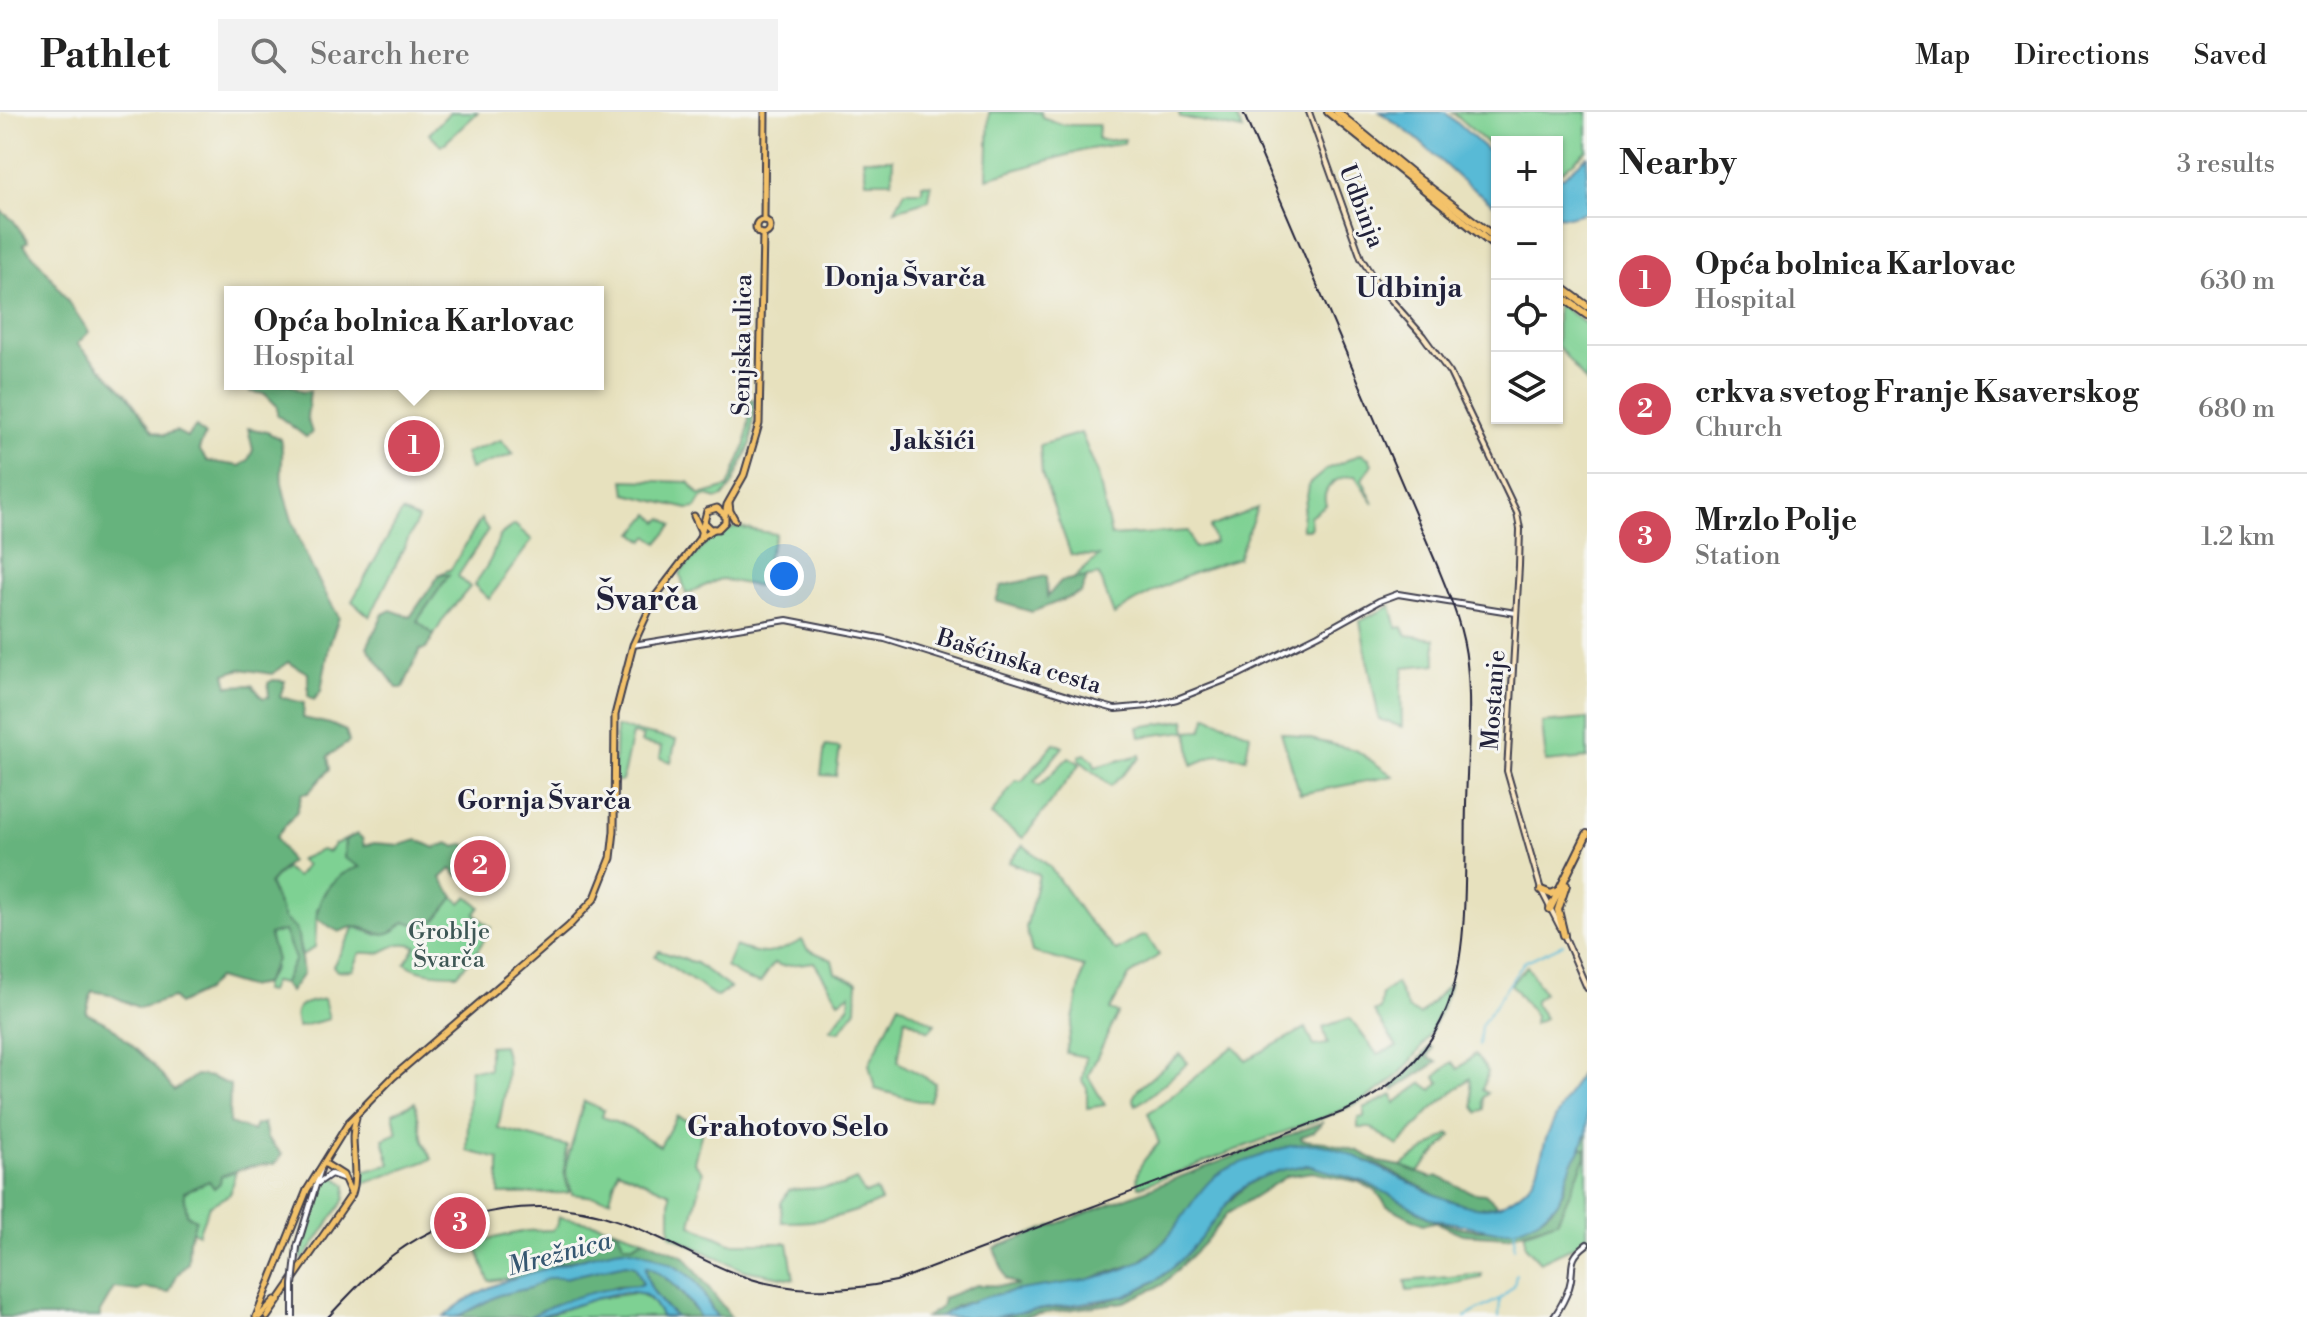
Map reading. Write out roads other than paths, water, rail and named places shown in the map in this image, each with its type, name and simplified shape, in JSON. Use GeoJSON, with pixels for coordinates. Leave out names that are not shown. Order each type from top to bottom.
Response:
{"type":"FeatureCollection","features":[{"type":"Feature","properties":{"kind":"highway"},"geometry":{"type":"LineString","coordinates":[[1328,112],[1491,235]]}},
{"type":"Feature","properties":{"kind":"highway"},"geometry":{"type":"LineString","coordinates":[[1337,112],[1491,243]]}},
{"type":"Feature","properties":{"kind":"highway"},"geometry":{"type":"LineString","coordinates":[[1563,288],[1587,306]]}},
{"type":"Feature","properties":{"kind":"highway"},"geometry":{"type":"LineString","coordinates":[[1563,297],[1587,315]]}},
{"type":"Feature","properties":{"kind":"highway"},"geometry":{"type":"LineString","coordinates":[[1550,909],[1587,834]]}},
{"type":"Feature","properties":{"kind":"highway"},"geometry":{"type":"LineString","coordinates":[[1564,935],[1559,906],[1570,872]]}},
{"type":"Feature","properties":{"kind":"highway"},"geometry":{"type":"LineString","coordinates":[[1541,890],[1549,894],[1560,890]]}},
{"type":"Feature","properties":{"kind":"highway"},"geometry":{"type":"LineString","coordinates":[[1550,909],[1559,906]]}},
{"type":"Feature","properties":{"kind":"main road","name":"Senjska ulica"},"geometry":{"type":"LineString","coordinates":[[725,515],[744,475],[759,424],[763,234],[769,231],[770,226],[764,220],[765,112]]}},
{"type":"Feature","properties":{"kind":"main road","name":"Udbinja"},"geometry":{"type":"LineString","coordinates":[[1309,112],[1361,258],[1377,284],[1450,373],[1466,411]]}},
{"type":"Feature","properties":{"kind":"main road","name":"Mostanje"},"geometry":{"type":"LineString","coordinates":[[1466,411],[1517,513],[1520,529],[1507,771],[1541,890],[1587,988]]}},
{"type":"Feature","properties":{"kind":"main road"},"geometry":{"type":"LineString","coordinates":[[701,536],[705,513],[729,501],[735,520]]}},
{"type":"Feature","properties":{"kind":"main road"},"geometry":{"type":"LineString","coordinates":[[258,1317],[296,1213],[349,1122],[412,1060],[568,927],[595,898],[611,858],[615,715],[633,645],[655,597],[701,536],[723,525],[725,515],[714,508]]}},
{"type":"Feature","properties":{"kind":"main road"},"geometry":{"type":"LineString","coordinates":[[694,516],[701,536]]}},
{"type":"Feature","properties":{"kind":"main road"},"geometry":{"type":"LineString","coordinates":[[704,522],[714,529]]}},
{"type":"Feature","properties":{"kind":"main road"},"geometry":{"type":"LineString","coordinates":[[267,1317],[351,1198],[357,1178],[354,1124],[362,1108]]}},
{"type":"Feature","properties":{"kind":"main road"},"geometry":{"type":"LineString","coordinates":[[324,1163],[339,1171],[346,1180],[351,1189],[351,1198]]}},
{"type":"Feature","properties":{"kind":"main road"},"geometry":{"type":"LineString","coordinates":[[258,1317],[287,1288]]}},
{"type":"Feature","properties":{"kind":"street","name":"Bašćinska cesta"},"geometry":{"type":"LineString","coordinates":[[633,645],[787,620],[885,639],[1115,709],[1177,699],[1238,675],[1398,594],[1516,613]]}},
{"type":"Feature","properties":{"kind":"street"},"geometry":{"type":"LineString","coordinates":[[640,629],[643,637],[650,642]]}},
{"type":"Feature","properties":{"kind":"street"},"geometry":{"type":"LineString","coordinates":[[293,1317],[297,1247],[324,1163]]}},
{"type":"Feature","properties":{"kind":"street"},"geometry":{"type":"LineString","coordinates":[[316,1184],[331,1174],[346,1180]]}},
{"type":"Feature","properties":{"kind":"street"},"geometry":{"type":"LineString","coordinates":[[1554,1317],[1570,1285],[1571,1261],[1575,1253],[1587,1244]]}},
{"type":"Feature","properties":{"kind":"water"},"geometry":{"type":"Polygon","coordinates":[[[1380,112],[1445,112],[1491,154],[1491,202],[1459,178],[1417,139],[1380,112]]]}},
{"type":"Feature","properties":{"kind":"water"},"geometry":{"type":"Polygon","coordinates":[[[1587,156],[1587,212],[1563,217],[1563,177],[1587,156]]]}},
{"type":"Feature","properties":{"kind":"water"},"geometry":{"type":"Polygon","coordinates":[[[1587,1062],[1587,1132],[1558,1202],[1538,1220],[1515,1230],[1497,1231],[1431,1219],[1365,1182],[1307,1165],[1256,1179],[1235,1193],[1182,1259],[1157,1280],[1126,1296],[993,1317],[939,1317],[986,1297],[1088,1279],[1137,1263],[1160,1246],[1203,1188],[1218,1174],[1243,1162],[1296,1145],[1316,1144],[1337,1149],[1462,1204],[1484,1208],[1502,1204],[1520,1193],[1531,1181],[1551,1126],[1587,1062]]]}},
{"type":"Feature","properties":{"kind":"water"},"geometry":{"type":"Polygon","coordinates":[[[622,1249],[651,1256],[683,1272],[697,1284],[717,1317],[700,1317],[677,1288],[646,1266],[651,1287],[676,1317],[662,1317],[647,1296],[636,1292],[606,1296],[529,1317],[555,1304],[584,1295],[641,1285],[643,1283],[635,1266],[626,1264],[564,1278],[548,1278],[530,1288],[499,1295],[457,1317],[444,1317],[473,1296],[505,1281],[622,1249]]]}},
{"type":"Feature","properties":{"kind":"waterway"},"geometry":{"type":"LineString","coordinates":[[1479,1045],[1481,1026],[1524,962],[1563,944]]}},
{"type":"Feature","properties":{"kind":"waterway"},"geometry":{"type":"LineString","coordinates":[[1514,1248],[1515,1230]]}},
{"type":"Feature","properties":{"kind":"waterway"},"geometry":{"type":"LineString","coordinates":[[1499,1317],[1500,1299],[1514,1286],[1516,1274]]}},
{"type":"Feature","properties":{"kind":"waterway"},"geometry":{"type":"LineString","coordinates":[[1465,1317],[1499,1299]]}},
{"type":"Feature","properties":{"kind":"railway"},"geometry":{"type":"LineString","coordinates":[[328,1317],[376,1268],[419,1238],[474,1216],[532,1207],[561,1208],[619,1221],[729,1271],[770,1284],[833,1289],[896,1281],[1345,1111],[1401,1075],[1423,1050],[1451,997],[1462,944],[1469,716],[1463,638],[1437,565],[1243,112]]}},
{"type":"Feature","properties":{"kind":"place","name":"Opća bolnica Karlovac"},"geometry":{"type":"Point","coordinates":[414,446]}},
{"type":"Feature","properties":{"kind":"place","name":"crkva svetog Franje Ksaverskog"},"geometry":{"type":"Point","coordinates":[480,866]}},
{"type":"Feature","properties":{"kind":"place","name":"Mrzlo Polje"},"geometry":{"type":"Point","coordinates":[460,1223]}},
{"type":"Feature","properties":{"kind":"district","name":"Donja Švarča"},"geometry":{"type":"Point","coordinates":[905,277]}},
{"type":"Feature","properties":{"kind":"district","name":"Udbinja"},"geometry":{"type":"Point","coordinates":[1409,287]}},
{"type":"Feature","properties":{"kind":"district","name":"Jakšići"},"geometry":{"type":"Point","coordinates":[934,440]}},
{"type":"Feature","properties":{"kind":"district","name":"Švarča"},"geometry":{"type":"Point","coordinates":[647,599]}},
{"type":"Feature","properties":{"kind":"district","name":"Gornja Švarča"},"geometry":{"type":"Point","coordinates":[544,800]}},
{"type":"Feature","properties":{"kind":"district","name":"Grahotovo Selo"},"geometry":{"type":"Point","coordinates":[788,1126]}},
{"type":"Feature","properties":{"kind":"park label","name":"Groblje Švarča"},"geometry":{"type":"Point","coordinates":[449,945]}},
{"type":"Feature","properties":{"kind":"water label","name":"Mrežnica"},"geometry":{"type":"Point","coordinates":[559,1253]}}]}
